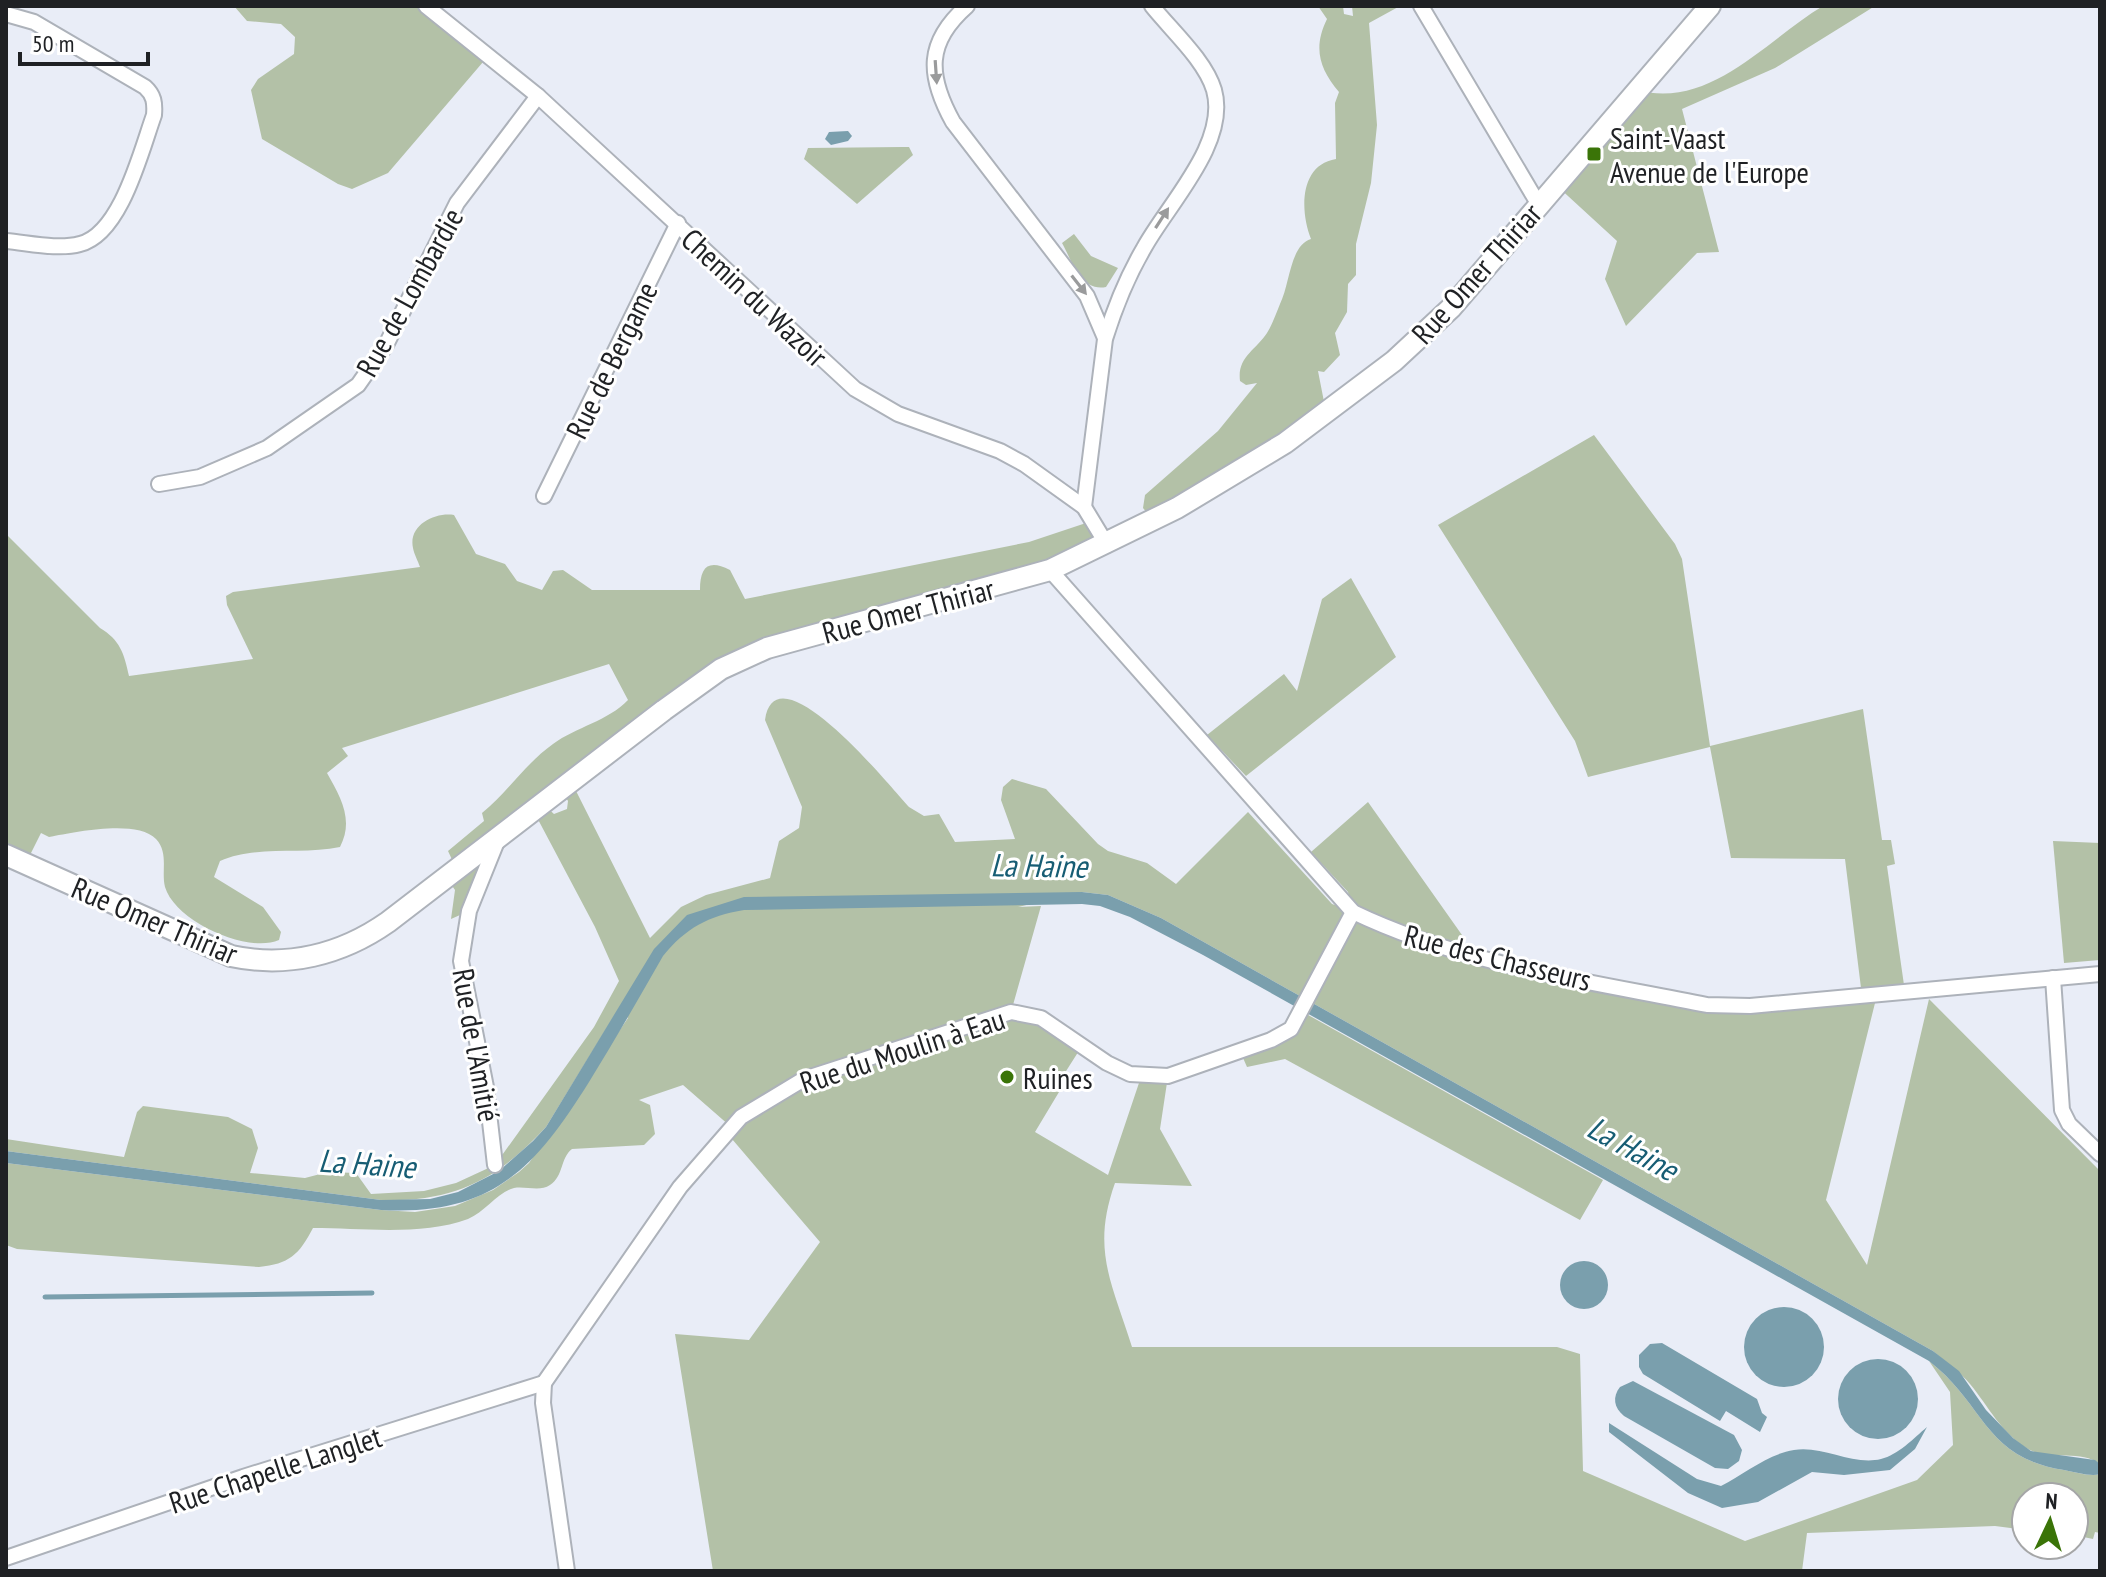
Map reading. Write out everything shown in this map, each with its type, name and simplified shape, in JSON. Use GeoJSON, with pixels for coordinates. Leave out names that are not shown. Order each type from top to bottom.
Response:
{"type":"FeatureCollection","features":[{"type":"Feature","properties":{"kind":"street","name":"Chemin du Wazoir"},"geometry":{"type":"LineString","coordinates":[[426,6],[538,96],[855,389],[898,414],[1000,451],[1084,507],[1107,545]]}},
{"type":"Feature","properties":{"kind":"street"},"geometry":{"type":"LineString","coordinates":[[967,6],[940,35],[935,57],[939,95],[953,122],[1087,296],[1105,339]]}},
{"type":"Feature","properties":{"kind":"street"},"geometry":{"type":"LineString","coordinates":[[1084,507],[1105,339],[1135,263],[1206,149],[1215,127],[1216,104],[1209,80],[1152,6]]}},
{"type":"Feature","properties":{"kind":"street"},"geometry":{"type":"LineString","coordinates":[[1421,6],[1539,205]]}},
{"type":"Feature","properties":{"kind":"street","name":"Rue Omer Thiriar"},"geometry":{"type":"LineString","coordinates":[[6,855],[210,950],[249,960],[277,962],[328,952],[366,936],[650,720],[737,660],[767,648],[1050,570],[1107,545],[1237,475],[1394,361],[1451,308],[1710,6]]}},
{"type":"Feature","properties":{"kind":"street"},"geometry":{"type":"LineString","coordinates":[[6,14],[34,22],[145,87],[152,93],[155,104],[154,115],[117,211],[102,233],[77,245],[6,241]]}},
{"type":"Feature","properties":{"kind":"street","name":"Rue de Lombardie"},"geometry":{"type":"LineString","coordinates":[[159,484],[200,477],[257,452],[358,385],[386,345],[457,203],[538,96]]}},
{"type":"Feature","properties":{"kind":"street","name":"Rue de Bergame"},"geometry":{"type":"LineString","coordinates":[[544,496],[678,223]]}},
{"type":"Feature","properties":{"kind":"street","name":"Rue des Chasseurs"},"geometry":{"type":"LineString","coordinates":[[1050,570],[1353,912],[1393,931],[1449,951],[1707,1005],[1750,1006],[2100,974]]}},
{"type":"Feature","properties":{"kind":"street","name":"Rue de l'Amitié"},"geometry":{"type":"LineString","coordinates":[[495,1165],[486,1087],[461,961],[469,911],[499,835]]}},
{"type":"Feature","properties":{"kind":"street","name":"Rue du Moulin à Eau"},"geometry":{"type":"LineString","coordinates":[[544,1383],[680,1187],[730,1126],[763,1101],[804,1079],[1011,1012],[1041,1018],[1107,1063],[1130,1074],[1168,1076],[1271,1040],[1291,1029],[1353,912]]}},
{"type":"Feature","properties":{"kind":"street"},"geometry":{"type":"LineString","coordinates":[[2053,978],[2062,1110],[2074,1131],[2100,1154]]}},
{"type":"Feature","properties":{"kind":"street"},"geometry":{"type":"LineString","coordinates":[[544,1383],[544,1412],[567,1571]]}},
{"type":"Feature","properties":{"kind":"street","name":"Rue Chapelle Langlet"},"geometry":{"type":"LineString","coordinates":[[6,1558],[243,1477],[544,1383]]}},
{"type":"Feature","properties":{"kind":"green space"},"geometry":{"type":"Polygon","coordinates":[[[234,6],[426,6],[489,55],[388,173],[352,189],[338,184],[262,139],[251,90],[258,79],[294,54],[295,37],[281,24],[247,21],[234,6]]]}},
{"type":"Feature","properties":{"kind":"green space"},"geometry":{"type":"Polygon","coordinates":[[[1318,6],[1343,6],[1344,14],[1353,16],[1352,6],[1400,6],[1369,23],[1377,125],[1371,183],[1356,244],[1356,275],[1348,284],[1347,312],[1335,333],[1340,355],[1324,372],[1318,371],[1326,412],[1148,514],[1143,508],[1145,495],[1218,431],[1257,383],[1246,385],[1240,381],[1241,366],[1269,330],[1295,257],[1304,243],[1311,239],[1305,216],[1306,191],[1315,170],[1336,159],[1335,103],[1339,92],[1327,75],[1320,57],[1320,39],[1327,19],[1318,6]]]}},
{"type":"Feature","properties":{"kind":"green space"},"geometry":{"type":"Polygon","coordinates":[[[1823,6],[1875,6],[1775,68],[1682,109],[1719,252],[1697,253],[1626,326],[1605,279],[1617,241],[1556,185],[1637,90],[1664,94],[1689,90],[1713,81],[1823,6]]]}},
{"type":"Feature","properties":{"kind":"green space"},"geometry":{"type":"Polygon","coordinates":[[[909,147],[913,155],[857,204],[804,159],[808,148],[909,147]]]}},
{"type":"Feature","properties":{"kind":"green space"},"geometry":{"type":"Polygon","coordinates":[[[1074,234],[1091,256],[1118,268],[1106,287],[1090,285],[1078,274],[1062,243],[1074,234]]]}},
{"type":"Feature","properties":{"kind":"green space"},"geometry":{"type":"Polygon","coordinates":[[[1594,435],[1675,544],[1682,559],[1710,746],[1863,709],[1882,840],[1891,840],[1895,864],[1887,866],[1905,992],[1877,995],[1826,1200],[1867,1265],[1929,999],[2100,1171],[2100,1464],[2083,1457],[2045,1454],[2028,1449],[2003,1427],[1966,1380],[1933,1351],[1161,918],[1108,895],[1082,892],[1018,907],[1041,906],[1011,1012],[1021,1012],[1082,1046],[1061,1079],[1065,1082],[1035,1132],[1108,1175],[1141,1077],[1168,1076],[1160,1129],[1192,1186],[1115,1183],[1105,1228],[1107,1266],[1132,1347],[1557,1347],[1580,1354],[1583,1471],[1745,1541],[1917,1480],[1953,1445],[1950,1392],[1929,1361],[1948,1378],[2001,1441],[2017,1454],[2064,1470],[2087,1475],[2100,1474],[2100,1533],[2095,1532],[2093,1539],[2090,1538],[2090,1481],[2010,1481],[2010,1528],[1807,1533],[1802,1571],[713,1571],[675,1334],[749,1340],[820,1242],[726,1132],[730,1126],[683,1085],[639,1100],[650,1105],[655,1134],[644,1145],[572,1149],[565,1157],[558,1177],[550,1185],[508,1190],[474,1216],[450,1224],[392,1230],[313,1228],[292,1256],[259,1267],[17,1249],[6,1245],[6,1163],[415,1212],[455,1206],[493,1190],[519,1172],[529,1163],[628,1018],[619,1008],[546,1127],[492,1174],[452,1192],[431,1197],[381,1200],[6,1151],[6,1139],[124,1157],[137,1112],[143,1106],[228,1117],[252,1129],[258,1148],[250,1173],[305,1178],[328,1172],[356,1173],[371,1194],[424,1191],[456,1183],[495,1165],[594,1027],[619,981],[595,927],[533,810],[499,835],[469,911],[451,919],[455,890],[446,877],[456,868],[448,851],[484,821],[482,813],[543,752],[628,700],[609,664],[342,748],[348,756],[327,773],[346,818],[340,847],[248,853],[220,861],[214,877],[263,907],[281,932],[279,940],[265,943],[232,938],[197,922],[171,900],[165,887],[164,856],[160,844],[147,833],[121,828],[49,837],[41,833],[25,865],[6,855],[6,534],[117,642],[129,676],[253,659],[227,605],[226,596],[233,592],[420,567],[413,548],[415,533],[424,522],[439,516],[454,515],[476,554],[505,564],[517,581],[542,590],[553,571],[563,570],[592,590],[700,590],[704,571],[716,565],[730,570],[745,599],[1029,542],[1092,521],[1107,545],[1047,560],[940,602],[768,648],[571,781],[650,938],[681,907],[706,895],[770,878],[779,841],[799,828],[802,807],[765,720],[774,702],[790,700],[811,710],[835,729],[909,807],[924,816],[939,814],[955,842],[1015,839],[1001,800],[1003,787],[1012,779],[1046,789],[1098,844],[1108,851],[1147,863],[1176,884],[1248,812],[1332,904],[1352,911],[1348,892],[1311,852],[1368,802],[1462,935],[1450,950],[1707,1005],[1862,996],[1845,859],[1731,858],[1710,747],[1588,777],[1575,741],[1438,525],[1594,435]],[[560,788],[542,803],[554,814],[567,809],[568,801],[560,788]]]}},
{"type":"Feature","properties":{"kind":"green space"},"geometry":{"type":"Polygon","coordinates":[[[1351,578],[1396,657],[1246,776],[1207,735],[1284,674],[1297,691],[1322,599],[1351,578]]]}},
{"type":"Feature","properties":{"kind":"green space"},"geometry":{"type":"Polygon","coordinates":[[[2053,841],[2100,843],[2100,960],[2064,963],[2053,841]]]}},
{"type":"Feature","properties":{"kind":"green space"},"geometry":{"type":"Polygon","coordinates":[[[1301,1011],[1603,1180],[1580,1220],[1285,1059],[1247,1067],[1240,1051],[1271,1040],[1301,1011]]]}},
{"type":"Feature","properties":{"kind":"water"},"geometry":{"type":"Polygon","coordinates":[[[848,131],[852,136],[848,141],[831,145],[825,139],[829,132],[848,131]]]}},
{"type":"Feature","properties":{"kind":"water"},"geometry":{"type":"Polygon","coordinates":[[[1082,892],[1108,895],[1161,918],[1933,1351],[1959,1371],[1986,1410],[2013,1438],[2031,1451],[2095,1460],[2100,1464],[2100,1474],[2064,1470],[2017,1454],[2001,1441],[1948,1378],[1929,1361],[1203,955],[1130,917],[1100,906],[744,910],[709,920],[680,938],[663,956],[589,1082],[549,1140],[506,1181],[481,1195],[452,1205],[419,1210],[381,1210],[6,1163],[6,1151],[381,1200],[430,1199],[458,1192],[499,1171],[546,1127],[654,949],[687,915],[744,897],[1082,892]]]}},
{"type":"Feature","properties":{"kind":"water"},"geometry":{"type":"Polygon","coordinates":[[[1584,1261],[1593,1262],[1601,1268],[1607,1276],[1607,1294],[1601,1302],[1593,1308],[1584,1309],[1575,1308],[1567,1302],[1561,1294],[1560,1285],[1561,1276],[1567,1268],[1575,1262],[1584,1261]]]}},
{"type":"Feature","properties":{"kind":"water"},"geometry":{"type":"Polygon","coordinates":[[[1784,1307],[1799,1310],[1812,1319],[1821,1332],[1824,1347],[1821,1362],[1812,1375],[1799,1384],[1784,1387],[1769,1384],[1756,1375],[1747,1362],[1744,1347],[1747,1332],[1756,1319],[1769,1310],[1784,1307]]]}},
{"type":"Feature","properties":{"kind":"water"},"geometry":{"type":"Polygon","coordinates":[[[1662,1343],[1757,1399],[1762,1413],[1767,1417],[1760,1432],[1726,1411],[1720,1421],[1643,1374],[1639,1367],[1639,1355],[1650,1344],[1662,1343]]]}},
{"type":"Feature","properties":{"kind":"water"},"geometry":{"type":"Polygon","coordinates":[[[1878,1359],[1893,1362],[1906,1371],[1915,1384],[1918,1399],[1915,1414],[1906,1427],[1893,1436],[1878,1439],[1863,1436],[1850,1427],[1841,1414],[1838,1399],[1841,1384],[1850,1371],[1863,1362],[1878,1359]]]}},
{"type":"Feature","properties":{"kind":"water"},"geometry":{"type":"Polygon","coordinates":[[[1633,1381],[1734,1435],[1742,1450],[1739,1461],[1728,1469],[1715,1468],[1624,1416],[1616,1406],[1615,1398],[1620,1387],[1633,1381]]]}},
{"type":"Feature","properties":{"kind":"water"},"geometry":{"type":"Polygon","coordinates":[[[1609,1423],[1697,1479],[1721,1486],[1766,1460],[1794,1450],[1815,1450],[1860,1460],[1881,1459],[1900,1450],[1927,1427],[1915,1449],[1890,1470],[1844,1475],[1812,1472],[1758,1502],[1722,1508],[1688,1493],[1609,1432],[1609,1423]]]}},
{"type":"Feature","properties":{"kind":"waterway"},"geometry":{"type":"LineString","coordinates":[[45,1297],[372,1293]]}},
{"type":"Feature","properties":{"kind":"place","name":"Saint-Vaast Avenue de l'Europe"},"geometry":{"type":"Point","coordinates":[1594,154]}},
{"type":"Feature","properties":{"kind":"place","name":"Ruines"},"geometry":{"type":"Point","coordinates":[1007,1077]}},
{"type":"Feature","properties":{"kind":"water label","name":"La Haine"},"geometry":{"type":"Point","coordinates":[1039,865]}},
{"type":"Feature","properties":{"kind":"water label","name":"La Haine"},"geometry":{"type":"Point","coordinates":[1633,1148]}},
{"type":"Feature","properties":{"kind":"water label","name":"La Haine"},"geometry":{"type":"Point","coordinates":[367,1163]}}]}
